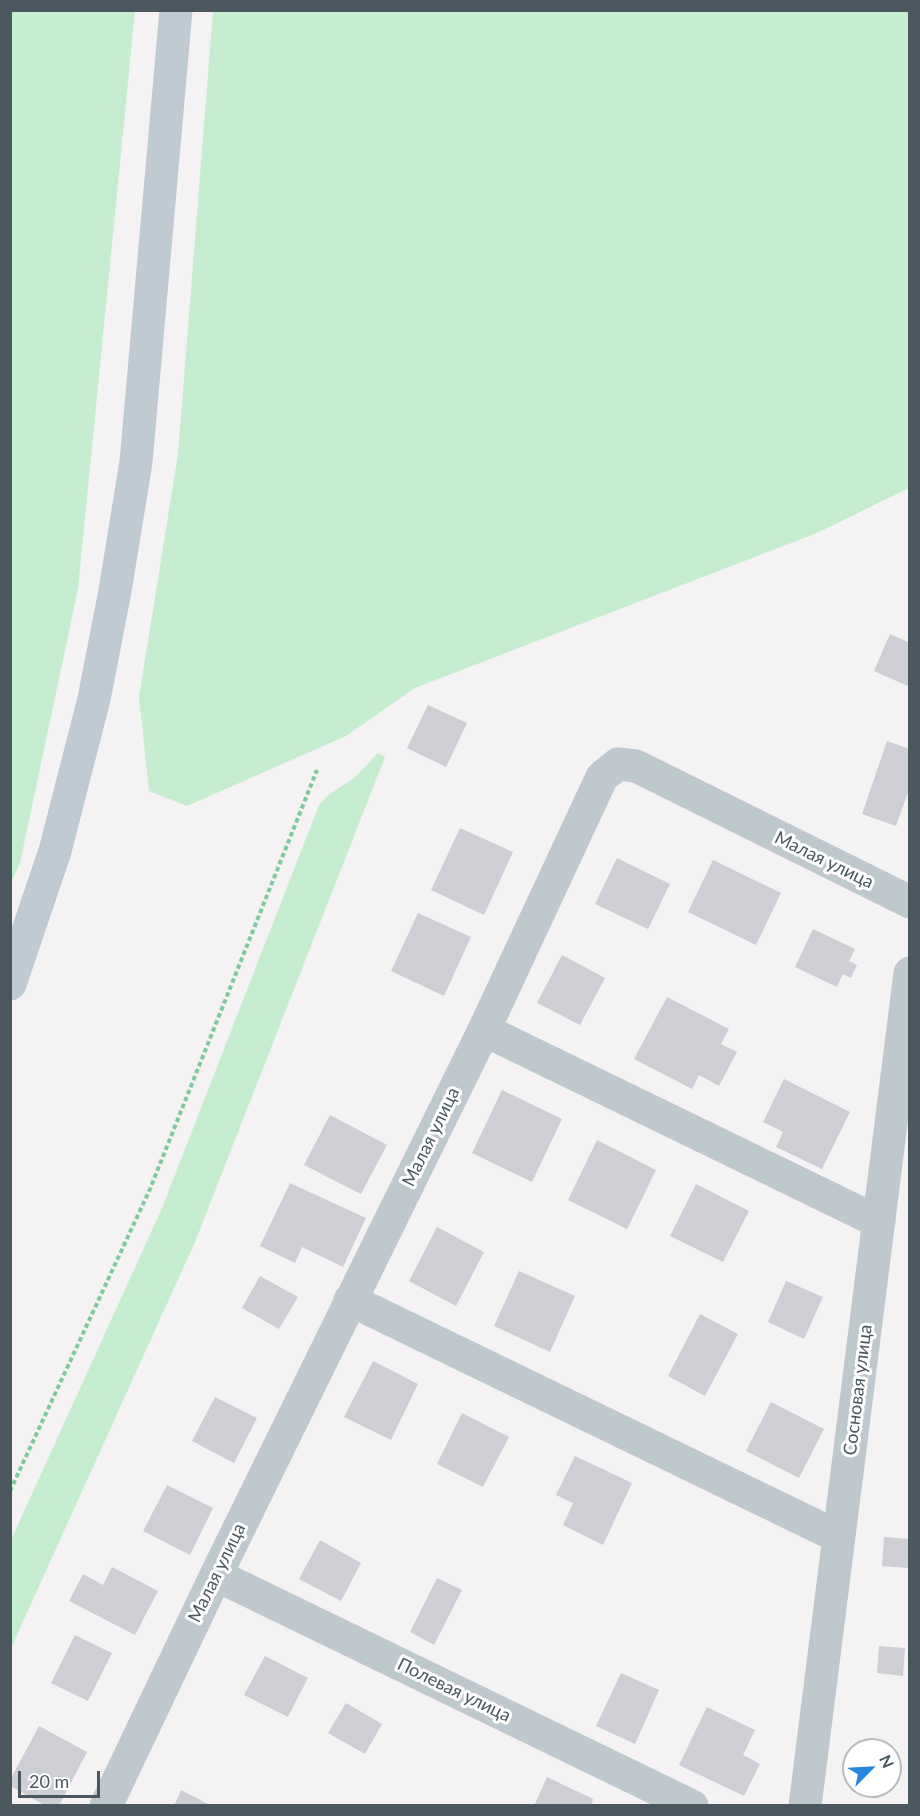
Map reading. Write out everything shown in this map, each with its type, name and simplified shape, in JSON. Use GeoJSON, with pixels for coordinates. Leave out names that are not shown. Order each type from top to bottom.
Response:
{"type":"FeatureCollection","features":[{"type":"Feature","properties":{"kind":"main road"},"geometry":{"type":"LineString","coordinates":[[10,984],[55,851],[94,699],[115,591],[136,462],[176,10]]}},
{"type":"Feature","properties":{"kind":"street","name":"Малая улица"},"geometry":{"type":"LineString","coordinates":[[106,1806],[216,1575],[484,1030],[602,777],[618,764],[636,766],[909,902]]}},
{"type":"Feature","properties":{"kind":"street","name":"Сосновая улица"},"geometry":{"type":"LineString","coordinates":[[805,1806],[909,973]]}},
{"type":"Feature","properties":{"kind":"street"},"geometry":{"type":"LineString","coordinates":[[484,1030],[879,1222]]}},
{"type":"Feature","properties":{"kind":"street"},"geometry":{"type":"LineString","coordinates":[[350,1300],[839,1537]]}},
{"type":"Feature","properties":{"kind":"street","name":"Полевая улица"},"geometry":{"type":"LineString","coordinates":[[216,1575],[692,1806]]}},
{"type":"Feature","properties":{"kind":"path"},"geometry":{"type":"LineString","coordinates":[[10,1491],[150,1189],[317,770]]}},
{"type":"Feature","properties":{"kind":"green space"},"geometry":{"type":"Polygon","coordinates":[[[11,10],[135,11],[78,589],[20,863],[11,883],[11,10]]]}},
{"type":"Feature","properties":{"kind":"green space"},"geometry":{"type":"Polygon","coordinates":[[[213,11],[909,11],[909,488],[817,533],[415,688],[346,736],[187,806],[149,791],[139,697],[178,454],[213,11]]]}},
{"type":"Feature","properties":{"kind":"green space"},"geometry":{"type":"Polygon","coordinates":[[[378,753],[385,757],[195,1242],[11,1648],[11,1540],[162,1208],[319,805],[327,796],[354,778],[378,753]]]}},
{"type":"Feature","properties":{"kind":"building"},"geometry":{"type":"Polygon","coordinates":[[[890,634],[910,643],[910,687],[874,671],[890,634]]]}},
{"type":"Feature","properties":{"kind":"building"},"geometry":{"type":"Polygon","coordinates":[[[428,705],[467,723],[446,767],[407,748],[428,705]]]}},
{"type":"Feature","properties":{"kind":"building"},"geometry":{"type":"Polygon","coordinates":[[[887,741],[910,749],[910,787],[896,826],[862,814],[887,741]]]}},
{"type":"Feature","properties":{"kind":"building"},"geometry":{"type":"Polygon","coordinates":[[[460,828],[513,852],[484,915],[431,890],[460,828]]]}},
{"type":"Feature","properties":{"kind":"building"},"geometry":{"type":"Polygon","coordinates":[[[617,858],[670,884],[648,929],[595,904],[617,858]]]}},
{"type":"Feature","properties":{"kind":"building"},"geometry":{"type":"Polygon","coordinates":[[[713,860],[781,893],[756,945],[688,912],[713,860]]]}},
{"type":"Feature","properties":{"kind":"building"},"geometry":{"type":"Polygon","coordinates":[[[418,913],[471,937],[444,996],[391,971],[418,913]]]}},
{"type":"Feature","properties":{"kind":"building"},"geometry":{"type":"Polygon","coordinates":[[[813,929],[855,949],[849,961],[857,965],[851,978],[843,974],[837,987],[795,967],[813,929]]]}},
{"type":"Feature","properties":{"kind":"building"},"geometry":{"type":"Polygon","coordinates":[[[562,955],[605,978],[580,1025],[537,1003],[562,955]]]}},
{"type":"Feature","properties":{"kind":"building"},"geometry":{"type":"Polygon","coordinates":[[[667,997],[729,1029],[721,1044],[737,1052],[719,1086],[699,1075],[692,1089],[634,1059],[667,997]]]}},
{"type":"Feature","properties":{"kind":"building"},"geometry":{"type":"Polygon","coordinates":[[[784,1079],[850,1112],[822,1169],[776,1147],[783,1132],[763,1122],[784,1079]]]}},
{"type":"Feature","properties":{"kind":"building"},"geometry":{"type":"Polygon","coordinates":[[[502,1090],[562,1119],[532,1182],[472,1153],[502,1090]]]}},
{"type":"Feature","properties":{"kind":"building"},"geometry":{"type":"Polygon","coordinates":[[[330,1115],[387,1145],[361,1194],[304,1165],[330,1115]]]}},
{"type":"Feature","properties":{"kind":"building"},"geometry":{"type":"Polygon","coordinates":[[[597,1140],[656,1170],[627,1229],[568,1200],[597,1140]]]}},
{"type":"Feature","properties":{"kind":"building"},"geometry":{"type":"Polygon","coordinates":[[[290,1183],[366,1218],[343,1267],[302,1247],[295,1263],[260,1246],[290,1183]]]}},
{"type":"Feature","properties":{"kind":"building"},"geometry":{"type":"Polygon","coordinates":[[[696,1184],[749,1211],[723,1262],[670,1236],[696,1184]]]}},
{"type":"Feature","properties":{"kind":"building"},"geometry":{"type":"Polygon","coordinates":[[[437,1227],[484,1252],[456,1306],[409,1281],[437,1227]]]}},
{"type":"Feature","properties":{"kind":"building"},"geometry":{"type":"Polygon","coordinates":[[[519,1271],[575,1296],[550,1352],[494,1326],[519,1271]]]}},
{"type":"Feature","properties":{"kind":"building"},"geometry":{"type":"Polygon","coordinates":[[[260,1276],[298,1297],[279,1329],[242,1308],[260,1276]]]}},
{"type":"Feature","properties":{"kind":"building"},"geometry":{"type":"Polygon","coordinates":[[[786,1281],[823,1297],[804,1339],[768,1322],[786,1281]]]}},
{"type":"Feature","properties":{"kind":"building"},"geometry":{"type":"Polygon","coordinates":[[[700,1314],[738,1334],[705,1396],[668,1376],[700,1314]]]}},
{"type":"Feature","properties":{"kind":"building"},"geometry":{"type":"Polygon","coordinates":[[[373,1361],[418,1384],[391,1440],[344,1417],[373,1361]]]}},
{"type":"Feature","properties":{"kind":"building"},"geometry":{"type":"Polygon","coordinates":[[[215,1397],[257,1418],[234,1463],[192,1441],[215,1397]]]}},
{"type":"Feature","properties":{"kind":"building"},"geometry":{"type":"Polygon","coordinates":[[[771,1402],[824,1429],[799,1478],[746,1451],[771,1402]]]}},
{"type":"Feature","properties":{"kind":"building"},"geometry":{"type":"Polygon","coordinates":[[[462,1413],[509,1437],[483,1487],[437,1464],[462,1413]]]}},
{"type":"Feature","properties":{"kind":"building"},"geometry":{"type":"Polygon","coordinates":[[[575,1456],[632,1483],[603,1545],[563,1525],[573,1503],[556,1495],[575,1456]]]}},
{"type":"Feature","properties":{"kind":"building"},"geometry":{"type":"Polygon","coordinates":[[[167,1485],[213,1508],[190,1555],[143,1531],[167,1485]]]}},
{"type":"Feature","properties":{"kind":"building"},"geometry":{"type":"Polygon","coordinates":[[[884,1537],[910,1539],[909,1568],[882,1566],[884,1537]]]}},
{"type":"Feature","properties":{"kind":"building"},"geometry":{"type":"Polygon","coordinates":[[[320,1540],[361,1563],[341,1601],[299,1579],[320,1540]]]}},
{"type":"Feature","properties":{"kind":"building"},"geometry":{"type":"Polygon","coordinates":[[[112,1567],[158,1591],[135,1635],[69,1601],[83,1574],[103,1585],[112,1567]]]}},
{"type":"Feature","properties":{"kind":"building"},"geometry":{"type":"Polygon","coordinates":[[[437,1578],[462,1590],[434,1645],[410,1632],[437,1578]]]}},
{"type":"Feature","properties":{"kind":"building"},"geometry":{"type":"Polygon","coordinates":[[[75,1635],[112,1653],[88,1701],[51,1683],[75,1635]]]}},
{"type":"Feature","properties":{"kind":"building"},"geometry":{"type":"Polygon","coordinates":[[[879,1646],[905,1648],[903,1676],[877,1673],[879,1646]]]}},
{"type":"Feature","properties":{"kind":"building"},"geometry":{"type":"Polygon","coordinates":[[[265,1656],[308,1678],[288,1717],[244,1695],[265,1656]]]}},
{"type":"Feature","properties":{"kind":"building"},"geometry":{"type":"Polygon","coordinates":[[[621,1673],[659,1690],[635,1744],[596,1726],[621,1673]]]}},
{"type":"Feature","properties":{"kind":"building"},"geometry":{"type":"Polygon","coordinates":[[[346,1703],[382,1724],[365,1754],[328,1733],[346,1703]]]}},
{"type":"Feature","properties":{"kind":"building"},"geometry":{"type":"Polygon","coordinates":[[[707,1707],[755,1730],[743,1755],[760,1764],[744,1796],[679,1765],[707,1707]]]}},
{"type":"Feature","properties":{"kind":"building"},"geometry":{"type":"Polygon","coordinates":[[[39,1726],[87,1752],[59,1806],[46,1806],[10,1786],[10,1780],[39,1726]]]}},
{"type":"Feature","properties":{"kind":"building"},"geometry":{"type":"Polygon","coordinates":[[[547,1777],[593,1799],[591,1806],[534,1806],[547,1777]]]}},
{"type":"Feature","properties":{"kind":"building"},"geometry":{"type":"Polygon","coordinates":[[[181,1790],[212,1806],[174,1806],[181,1790]]]}}]}
